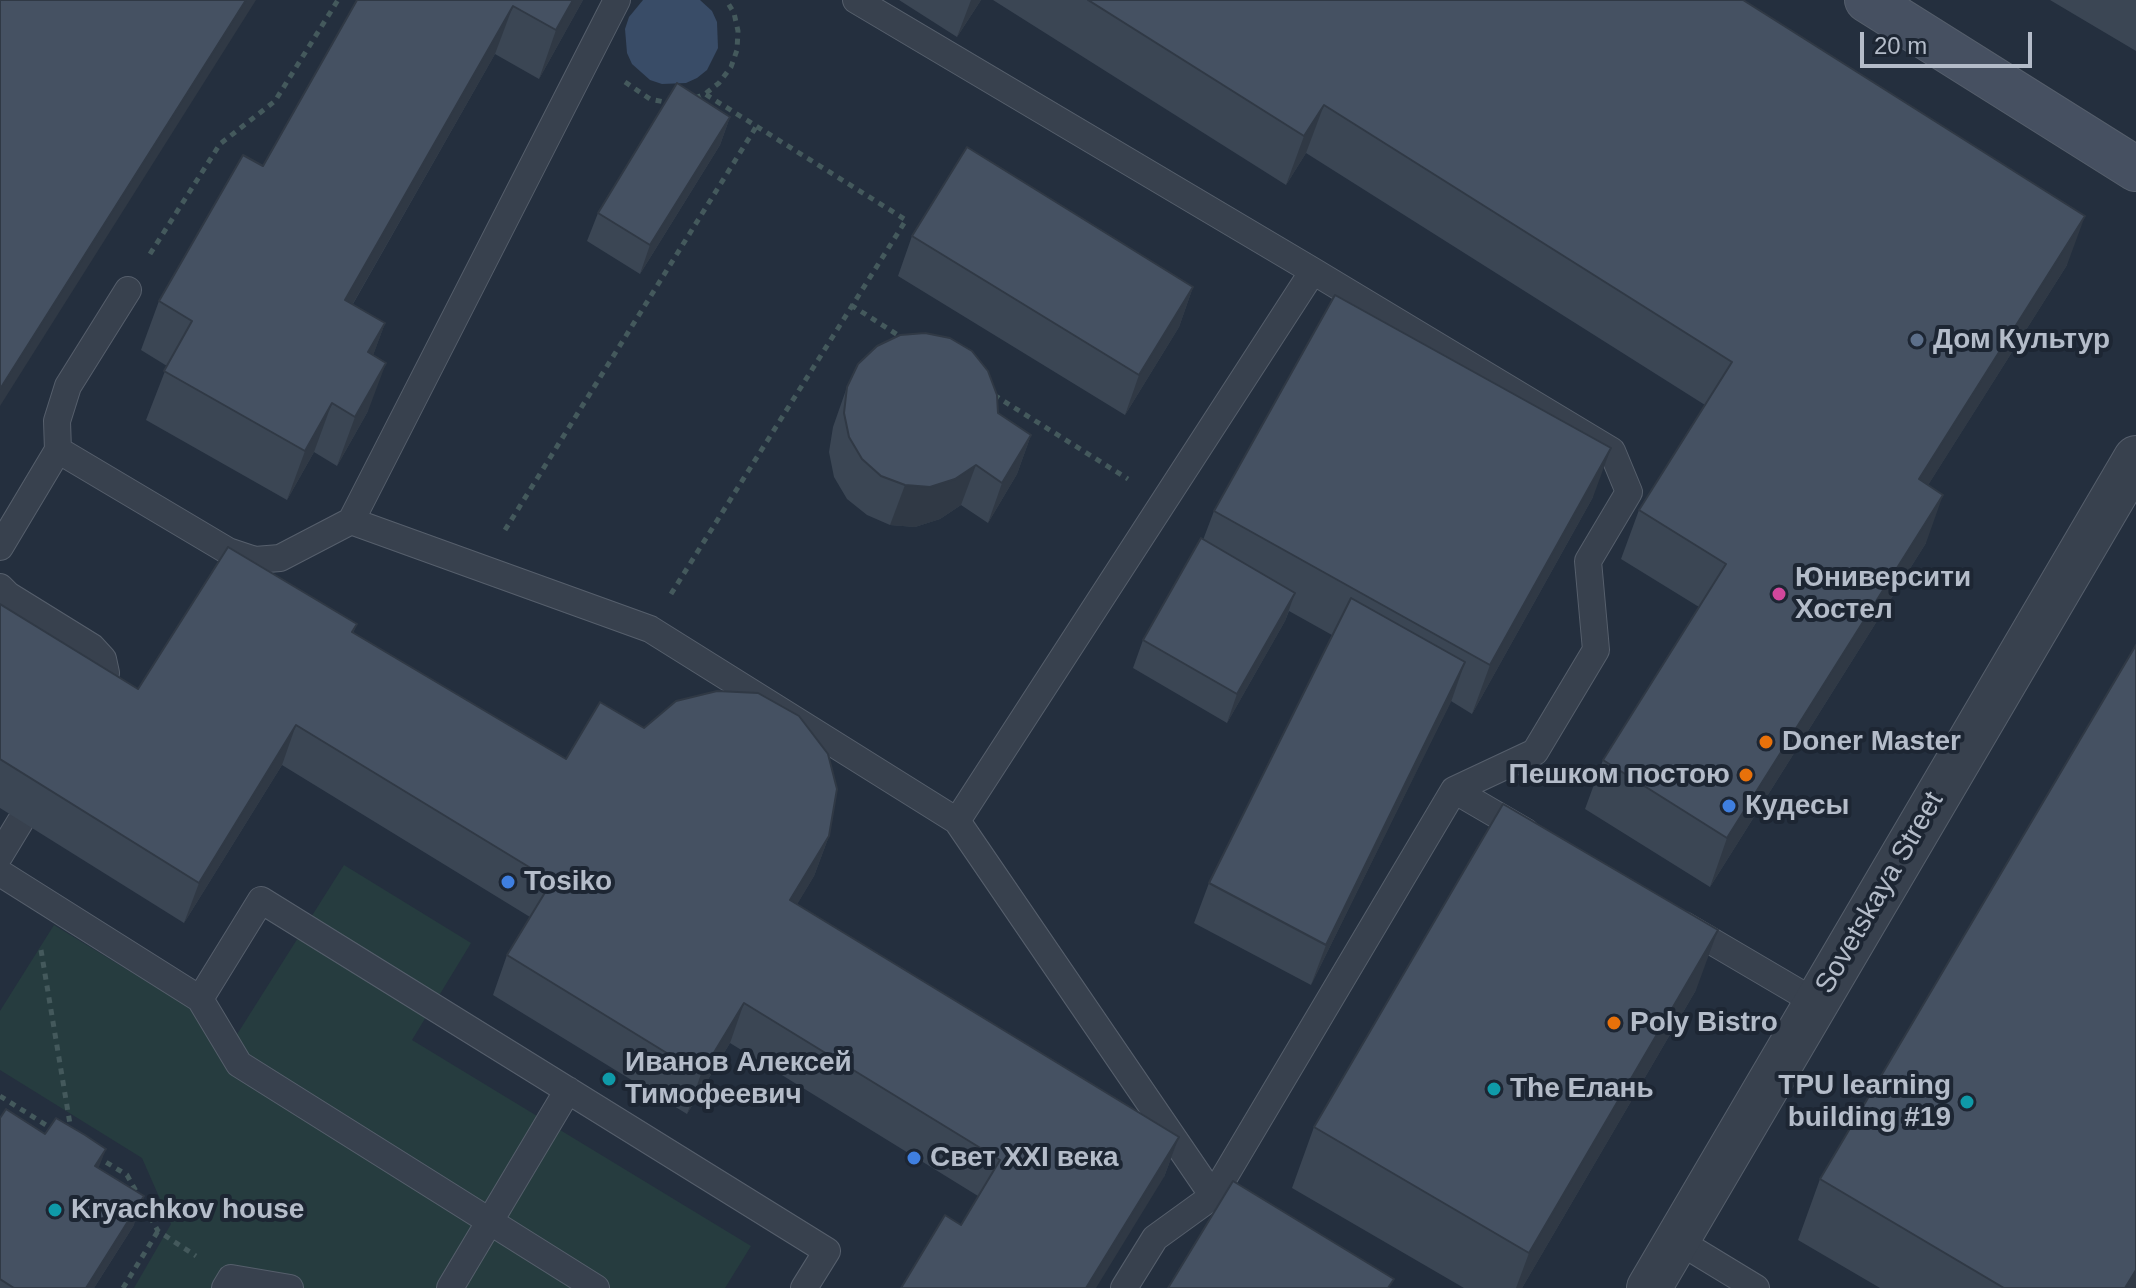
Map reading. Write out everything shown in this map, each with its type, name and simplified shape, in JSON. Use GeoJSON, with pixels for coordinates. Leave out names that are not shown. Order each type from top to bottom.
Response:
{"type":"FeatureCollection","features":[{"type":"Feature","properties":{"kind":"main road"},"geometry":{"type":"LineString","coordinates":[[1867,0],[2136,169]]}},
{"type":"Feature","properties":{"kind":"street","name":"Sovetskaya Street"},"geometry":{"type":"LineString","coordinates":[[1649,1288],[2136,458]]}},
{"type":"Feature","properties":{"kind":"lane"},"geometry":{"type":"LineString","coordinates":[[856,0],[1612,451],[1629,492],[1588,561],[1596,650],[1535,752],[1454,790],[1213,1196],[1155,1238],[1124,1288]]}},
{"type":"Feature","properties":{"kind":"lane"},"geometry":{"type":"LineString","coordinates":[[58,450],[228,551],[255,560],[280,558],[351,521],[616,3]]}},
{"type":"Feature","properties":{"kind":"lane"},"geometry":{"type":"LineString","coordinates":[[957,821],[1313,271]]}},
{"type":"Feature","properties":{"kind":"lane"},"geometry":{"type":"LineString","coordinates":[[0,547],[58,450],[57,421],[68,386],[128,290]]}},
{"type":"Feature","properties":{"kind":"lane"},"geometry":{"type":"LineString","coordinates":[[351,521],[650,629],[957,821],[1213,1196],[1251,1219]]}},
{"type":"Feature","properties":{"kind":"lane"},"geometry":{"type":"LineString","coordinates":[[0,587],[92,647],[103,659],[106,673],[102,688],[89,709]]}},
{"type":"Feature","properties":{"kind":"lane"},"geometry":{"type":"LineString","coordinates":[[1454,790],[1550,846]]}},
{"type":"Feature","properties":{"kind":"lane"},"geometry":{"type":"LineString","coordinates":[[0,855],[20,822]]}},
{"type":"Feature","properties":{"kind":"lane"},"geometry":{"type":"LineString","coordinates":[[0,873],[200,999],[239,1064],[596,1288]]}},
{"type":"Feature","properties":{"kind":"lane"},"geometry":{"type":"LineString","coordinates":[[200,999],[261,900],[827,1251],[804,1288]]}},
{"type":"Feature","properties":{"kind":"lane"},"geometry":{"type":"LineString","coordinates":[[1659,911],[1815,1002]]}},
{"type":"Feature","properties":{"kind":"lane"},"geometry":{"type":"LineString","coordinates":[[450,1288],[568,1090]]}},
{"type":"Feature","properties":{"kind":"lane"},"geometry":{"type":"LineString","coordinates":[[1677,1240],[1756,1288]]}},
{"type":"Feature","properties":{"kind":"lane"},"geometry":{"type":"LineString","coordinates":[[228,1283],[290,1288]]}},
{"type":"Feature","properties":{"kind":"path"},"geometry":{"type":"LineString","coordinates":[[128,290],[220,144],[275,101],[338,0]]}},
{"type":"Feature","properties":{"kind":"path"},"geometry":{"type":"LineString","coordinates":[[687,101],[705,94],[719,83],[731,67],[737,50],[738,31],[734,13],[726,0]]}},
{"type":"Feature","properties":{"kind":"path"},"geometry":{"type":"LineString","coordinates":[[616,3],[608,24],[607,43],[611,61],[621,77],[634,90],[650,99],[678,102]]}},
{"type":"Feature","properties":{"kind":"path"},"geometry":{"type":"LineString","coordinates":[[650,629],[906,220],[705,94]]}},
{"type":"Feature","properties":{"kind":"path"},"geometry":{"type":"LineString","coordinates":[[480,570],[756,127]]}},
{"type":"Feature","properties":{"kind":"path"},"geometry":{"type":"LineString","coordinates":[[851,305],[916,346]]}},
{"type":"Feature","properties":{"kind":"path"},"geometry":{"type":"LineString","coordinates":[[982,387],[1164,501]]}},
{"type":"Feature","properties":{"kind":"path"},"geometry":{"type":"LineString","coordinates":[[31,892],[73,1142]]}},
{"type":"Feature","properties":{"kind":"path"},"geometry":{"type":"LineString","coordinates":[[0,1096],[61,1135]]}},
{"type":"Feature","properties":{"kind":"path"},"geometry":{"type":"LineString","coordinates":[[86,1151],[127,1175],[158,1231],[228,1283]]}},
{"type":"Feature","properties":{"kind":"path"},"geometry":{"type":"LineString","coordinates":[[123,1288],[158,1231]]}},
{"type":"Feature","properties":{"kind":"green space"},"geometry":{"type":"Polygon","coordinates":[[[344,865],[471,943],[412,1040],[751,1246],[725,1288],[134,1288],[171,1224],[142,1158],[0,1070],[0,1011],[54,925],[236,1036],[344,865]]]}},
{"type":"Feature","properties":{"kind":"water"},"geometry":{"type":"Polygon","coordinates":[[[643,0],[700,0],[712,11],[717,22],[718,48],[707,70],[697,78],[686,83],[662,84],[650,80],[632,64],[627,53],[625,29],[629,17],[643,0]]]}},
{"type":"Feature","properties":{"kind":"building"},"geometry":{"type":"Polygon","coordinates":[[[0,0],[246,0],[0,389],[0,0]]]}},
{"type":"Feature","properties":{"kind":"building"},"geometry":{"type":"Polygon","coordinates":[[[357,0],[573,0],[556,30],[513,6],[345,300],[385,323],[368,352],[386,363],[355,417],[332,403],[305,451],[164,371],[192,321],[159,301],[243,155],[263,166],[357,0]]]}},
{"type":"Feature","properties":{"kind":"building"},"geometry":{"type":"Polygon","coordinates":[[[1088,0],[1743,0],[2085,216],[1919,479],[1943,495],[1727,838],[1603,760],[1726,564],[1639,510],[1732,362],[1324,105],[1304,136],[1088,0]]]}},
{"type":"Feature","properties":{"kind":"building"},"geometry":{"type":"Polygon","coordinates":[[[677,83],[730,117],[650,245],[598,213],[677,83]]]}},
{"type":"Feature","properties":{"kind":"building"},"geometry":{"type":"Polygon","coordinates":[[[967,147],[1193,287],[1139,375],[912,236],[967,147]]]}},
{"type":"Feature","properties":{"kind":"building"},"geometry":{"type":"Polygon","coordinates":[[[1335,295],[1611,448],[1490,665],[1214,511],[1335,295]]]}},
{"type":"Feature","properties":{"kind":"building"},"geometry":{"type":"Polygon","coordinates":[[[925,333],[950,338],[972,351],[988,371],[997,395],[998,413],[1031,435],[1002,483],[976,465],[955,479],[930,487],[905,485],[881,476],[862,459],[849,437],[844,413],[847,387],[858,364],[877,346],[900,335],[925,333]]]}},
{"type":"Feature","properties":{"kind":"building"},"geometry":{"type":"Polygon","coordinates":[[[1201,538],[1295,593],[1237,694],[1143,640],[1201,538]]]}},
{"type":"Feature","properties":{"kind":"building"},"geometry":{"type":"Polygon","coordinates":[[[228,547],[357,624],[352,632],[566,759],[600,702],[644,728],[676,701],[717,691],[758,693],[799,716],[828,754],[837,789],[829,836],[790,900],[1179,1137],[1086,1288],[901,1288],[945,1215],[961,1225],[1000,1160],[744,1003],[701,1074],[507,955],[552,881],[296,725],[199,883],[0,759],[0,604],[138,689],[228,547]]]}},
{"type":"Feature","properties":{"kind":"building"},"geometry":{"type":"Polygon","coordinates":[[[1351,598],[1465,662],[1326,945],[1209,883],[1351,598]]]}},
{"type":"Feature","properties":{"kind":"building","name":"TPU learning building #19"},"geometry":{"type":"Polygon","coordinates":[[[2136,645],[2136,1270],[2125,1288],[2004,1288],[1820,1179],[2136,645]]]}},
{"type":"Feature","properties":{"kind":"building","name":"The Елань"},"geometry":{"type":"Polygon","coordinates":[[[1503,804],[1718,930],[1529,1253],[1314,1127],[1503,804]]]}},
{"type":"Feature","properties":{"kind":"building","name":"Kryachkov house"},"geometry":{"type":"Polygon","coordinates":[[[6,1109],[45,1134],[56,1118],[85,1135],[106,1149],[95,1166],[144,1196],[86,1288],[14,1288],[0,1279],[0,1118],[6,1109]]]}},
{"type":"Feature","properties":{"kind":"building"},"geometry":{"type":"Polygon","coordinates":[[[1233,1181],[1394,1279],[1388,1288],[1168,1288],[1233,1181]]]}},
{"type":"Feature","properties":{"kind":"place","name":"Дом Культур"},"geometry":{"type":"Point","coordinates":[1917,340]}},
{"type":"Feature","properties":{"kind":"place","name":"Юниверсити Хостел"},"geometry":{"type":"Point","coordinates":[1779,594]}},
{"type":"Feature","properties":{"kind":"place","name":"Doner Master"},"geometry":{"type":"Point","coordinates":[1766,742]}},
{"type":"Feature","properties":{"kind":"place","name":"Пешком постою"},"geometry":{"type":"Point","coordinates":[1746,775]}},
{"type":"Feature","properties":{"kind":"place","name":"Кудесы"},"geometry":{"type":"Point","coordinates":[1729,806]}},
{"type":"Feature","properties":{"kind":"place","name":"Tosiko"},"geometry":{"type":"Point","coordinates":[508,882]}},
{"type":"Feature","properties":{"kind":"place","name":"Poly Bistro"},"geometry":{"type":"Point","coordinates":[1614,1023]}},
{"type":"Feature","properties":{"kind":"place","name":"Иванов Алексей Тимофеевич"},"geometry":{"type":"Point","coordinates":[609,1079]}},
{"type":"Feature","properties":{"kind":"place","name":"The Елань"},"geometry":{"type":"Point","coordinates":[1494,1089]}},
{"type":"Feature","properties":{"kind":"place","name":"TPU learning building #19"},"geometry":{"type":"Point","coordinates":[1967,1102]}},
{"type":"Feature","properties":{"kind":"place","name":"Свет XXI века"},"geometry":{"type":"Point","coordinates":[914,1158]}},
{"type":"Feature","properties":{"kind":"place","name":"Kryachkov house"},"geometry":{"type":"Point","coordinates":[55,1210]}}]}
